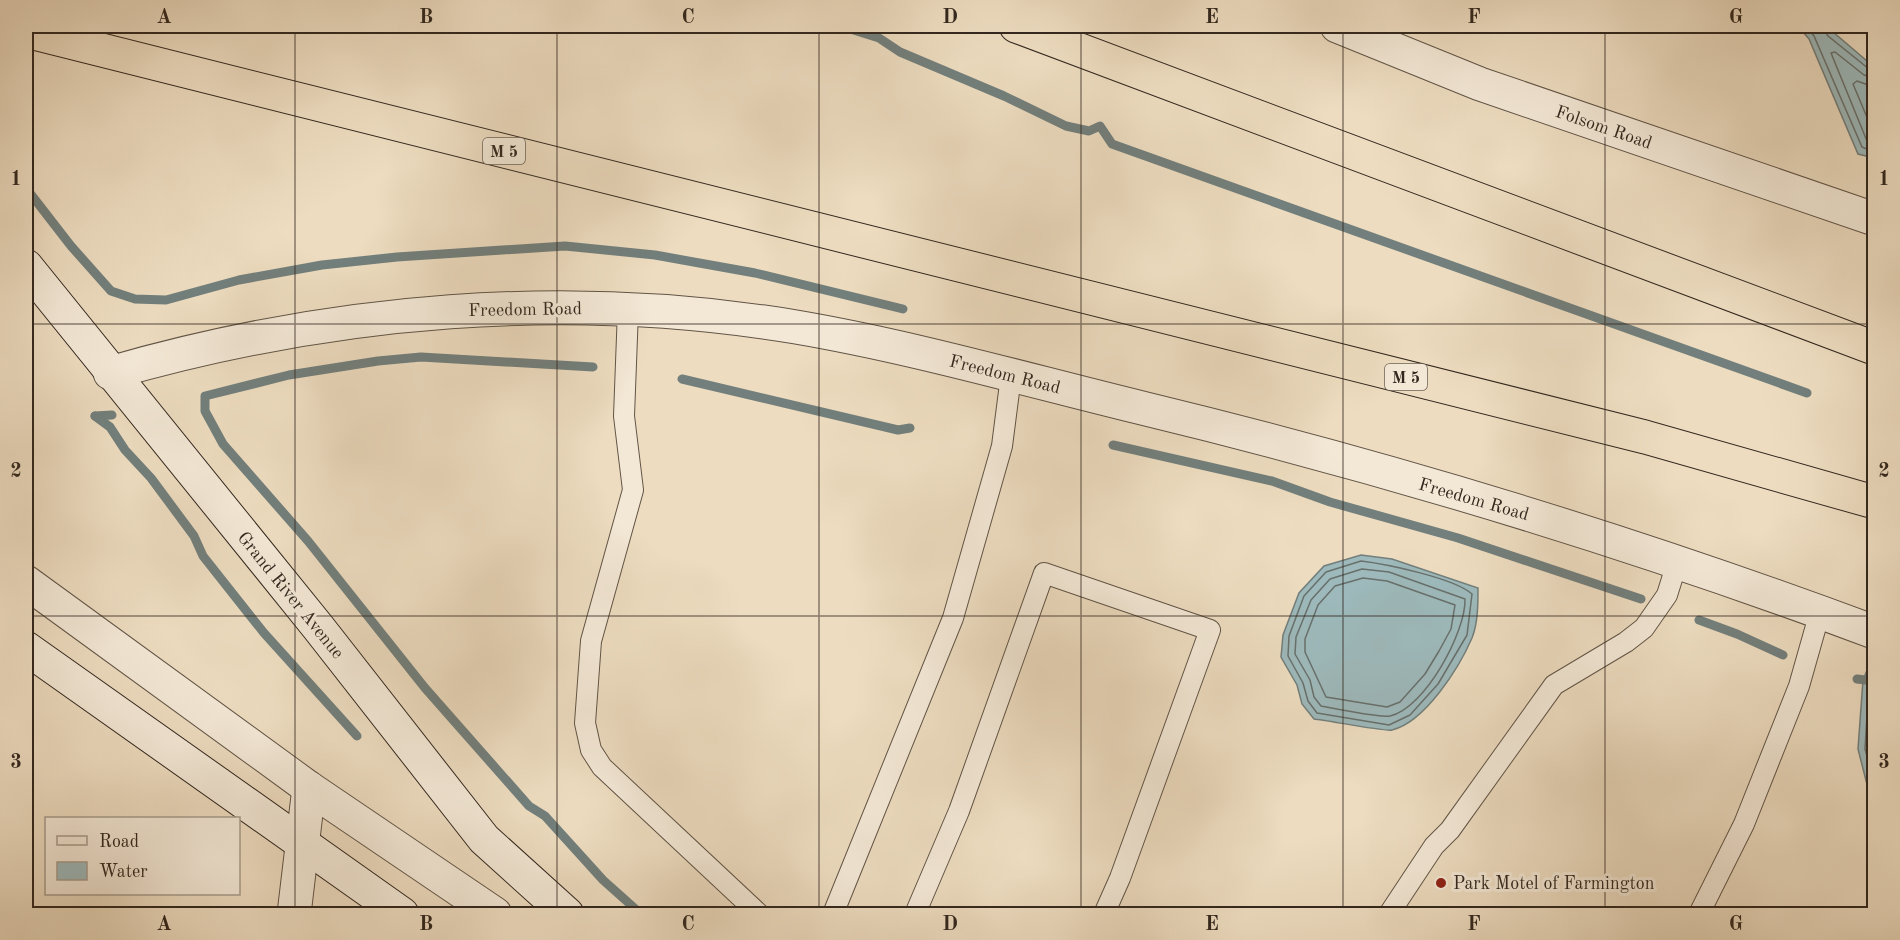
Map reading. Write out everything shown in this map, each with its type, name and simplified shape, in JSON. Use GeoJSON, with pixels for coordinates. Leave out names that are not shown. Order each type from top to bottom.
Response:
{"type":"FeatureCollection","features":[{"type":"Feature","properties":{"kind":"highway"},"geometry":{"type":"LineString","coordinates":[[1016,26],[1875,348]]}},
{"type":"Feature","properties":{"kind":"highway","name":"M 5"},"geometry":{"type":"LineString","coordinates":[[26,32],[1645,437],[1875,502]]}},
{"type":"Feature","properties":{"kind":"street","name":"Folsom Road"},"geometry":{"type":"LineString","coordinates":[[1336,26],[1480,84],[1875,219]]}},
{"type":"Feature","properties":{"kind":"street","name":"Grand River Avenue"},"geometry":{"type":"LineString","coordinates":[[26,266],[110,373],[318,627],[484,839],[567,915]]}},
{"type":"Feature","properties":{"kind":"street","name":"Freedom Road"},"geometry":{"type":"LineString","coordinates":[[110,373],[171,355],[308,328],[436,311],[519,307],[628,310],[699,315],[795,327],[925,353],[1266,438],[1568,526],[1875,632]]}},
{"type":"Feature","properties":{"kind":"street"},"geometry":{"type":"LineString","coordinates":[[26,582],[309,788],[495,915]]}},
{"type":"Feature","properties":{"kind":"street"},"geometry":{"type":"LineString","coordinates":[[26,648],[402,915]]}},
{"type":"Feature","properties":{"kind":"street"},"geometry":{"type":"LineString","coordinates":[[294,915],[300,844],[309,788]]}},
{"type":"Feature","properties":{"kind":"lane"},"geometry":{"type":"LineString","coordinates":[[628,310],[624,416],[633,490],[591,641],[585,723],[591,750],[602,767],[759,915]]}},
{"type":"Feature","properties":{"kind":"lane"},"geometry":{"type":"LineString","coordinates":[[833,915],[953,618],[1002,446],[1011,376]]}},
{"type":"Feature","properties":{"kind":"lane"},"geometry":{"type":"LineString","coordinates":[[1389,915],[1434,846],[1450,830],[1554,685],[1626,642],[1644,628],[1667,595],[1677,562]]}},
{"type":"Feature","properties":{"kind":"lane"},"geometry":{"type":"LineString","coordinates":[[915,915],[959,811],[1044,573],[1210,630],[1104,915]]}},
{"type":"Feature","properties":{"kind":"lane"},"geometry":{"type":"LineString","coordinates":[[1699,915],[1744,824],[1774,750],[1799,686],[1820,612]]}},
{"type":"Feature","properties":{"kind":"water"},"geometry":{"type":"Polygon","coordinates":[[[1798,26],[1826,26],[1874,67],[1874,158],[1858,154],[1809,39],[1798,26]]]}},
{"type":"Feature","properties":{"kind":"water"},"geometry":{"type":"Polygon","coordinates":[[[1361,555],[1392,559],[1478,588],[1474,632],[1459,664],[1440,692],[1417,716],[1392,730],[1314,719],[1302,704],[1297,685],[1281,657],[1283,635],[1299,593],[1324,566],[1361,555]]]}},
{"type":"Feature","properties":{"kind":"water"},"geometry":{"type":"Polygon","coordinates":[[[1868,668],[1874,670],[1874,812],[1858,749],[1863,680],[1868,668]]]}},
{"type":"Feature","properties":{"kind":"waterway"},"geometry":{"type":"LineString","coordinates":[[841,26],[879,38],[900,52],[1004,96],[1066,126],[1089,131],[1100,126],[1112,144],[1807,393]]}},
{"type":"Feature","properties":{"kind":"waterway"},"geometry":{"type":"LineString","coordinates":[[26,188],[71,246],[111,291],[135,299],[166,300],[239,280],[322,265],[397,257],[565,246],[655,255],[755,273],[903,309]]}},
{"type":"Feature","properties":{"kind":"waterway"},"geometry":{"type":"LineString","coordinates":[[593,367],[421,357],[378,361],[289,375],[205,396],[205,411],[223,444],[308,541],[425,688],[529,806],[545,816],[603,880],[641,914]]}},
{"type":"Feature","properties":{"kind":"waterway"},"geometry":{"type":"LineString","coordinates":[[682,379],[898,430],[910,428]]}},
{"type":"Feature","properties":{"kind":"waterway"},"geometry":{"type":"LineString","coordinates":[[95,416],[112,415]]}},
{"type":"Feature","properties":{"kind":"waterway"},"geometry":{"type":"LineString","coordinates":[[95,416],[110,427],[125,450],[151,478],[194,536],[203,556],[264,633],[357,736]]}},
{"type":"Feature","properties":{"kind":"waterway"},"geometry":{"type":"LineString","coordinates":[[1113,445],[1272,481],[1330,502],[1458,538],[1641,599]]}},
{"type":"Feature","properties":{"kind":"waterway"},"geometry":{"type":"LineString","coordinates":[[1699,620],[1783,655]]}},
{"type":"Feature","properties":{"kind":"waterway"},"geometry":{"type":"LineString","coordinates":[[1857,679],[1874,681]]}},
{"type":"Feature","properties":{"kind":"place","name":"Park Motel of Farmington"},"geometry":{"type":"Point","coordinates":[1441,883]}}]}
